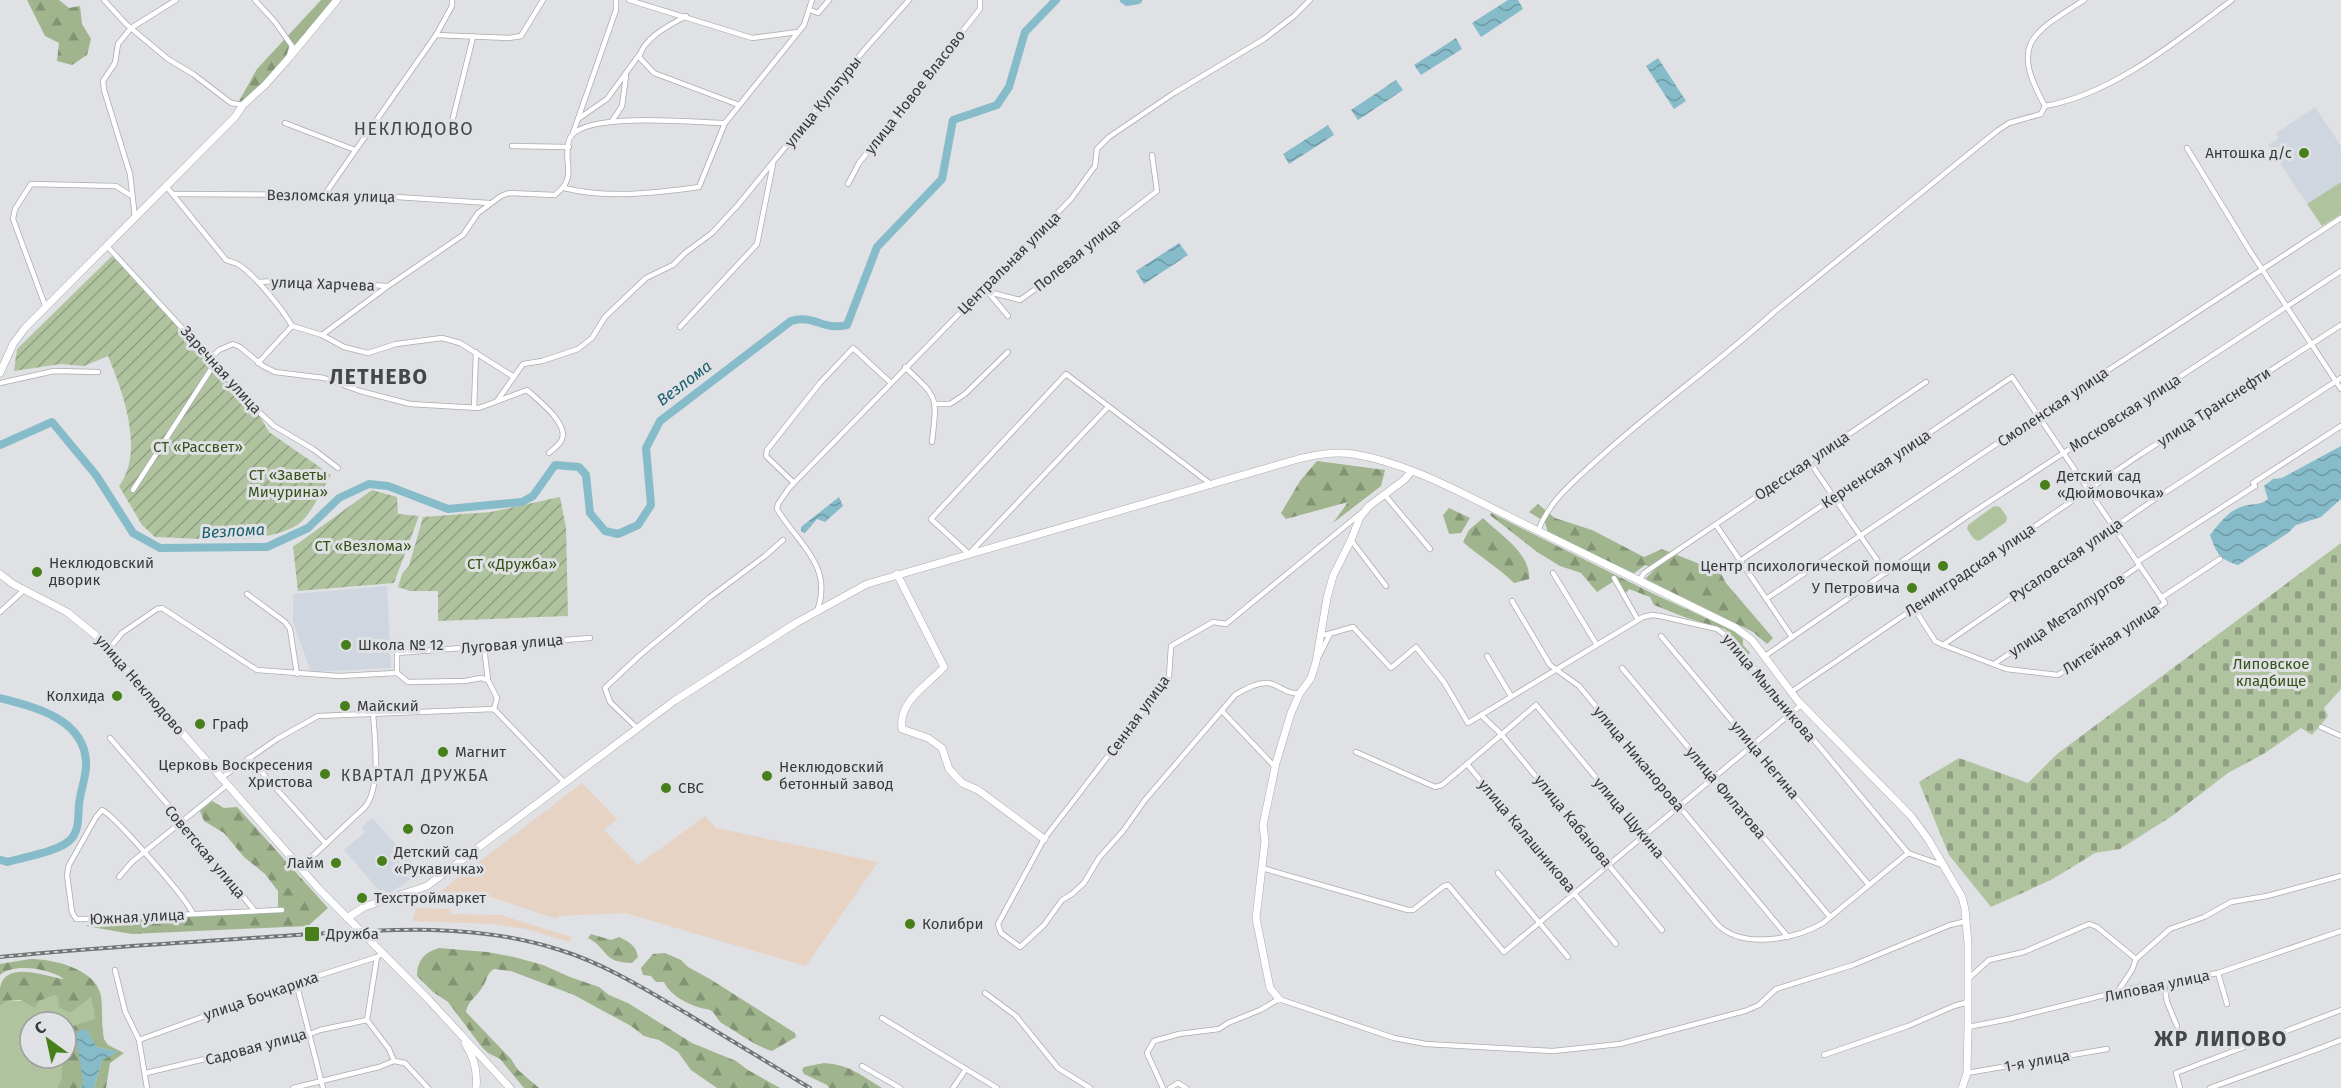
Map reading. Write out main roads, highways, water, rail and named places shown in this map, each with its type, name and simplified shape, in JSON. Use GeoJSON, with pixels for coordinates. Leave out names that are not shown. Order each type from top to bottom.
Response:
{"type":"FeatureCollection","features":[{"type":"Feature","properties":{"kind":"water"},"geometry":{"type":"Polygon","coordinates":[[[1508,0],[1518,0],[1523,9],[1481,37],[1472,23],[1508,0]]]}},
{"type":"Feature","properties":{"kind":"water"},"geometry":{"type":"Polygon","coordinates":[[[1456,38],[1462,49],[1421,75],[1414,65],[1456,38]]]}},
{"type":"Feature","properties":{"kind":"water"},"geometry":{"type":"Polygon","coordinates":[[[1658,58],[1686,101],[1674,109],[1646,66],[1658,58]]]}},
{"type":"Feature","properties":{"kind":"water"},"geometry":{"type":"Polygon","coordinates":[[[1396,80],[1403,90],[1358,120],[1351,110],[1396,80]]]}},
{"type":"Feature","properties":{"kind":"water"},"geometry":{"type":"Polygon","coordinates":[[[1328,125],[1334,135],[1289,164],[1283,154],[1328,125]]]}},
{"type":"Feature","properties":{"kind":"water"},"geometry":{"type":"Polygon","coordinates":[[[1179,243],[1188,255],[1144,284],[1136,271],[1179,243]]]}},
{"type":"Feature","properties":{"kind":"water"},"geometry":{"type":"Polygon","coordinates":[[[2341,446],[2341,499],[2321,517],[2296,525],[2288,533],[2238,565],[2220,555],[2210,535],[2227,515],[2241,507],[2265,501],[2268,499],[2264,486],[2273,479],[2282,478],[2341,446]]]}},
{"type":"Feature","properties":{"kind":"water"},"geometry":{"type":"Polygon","coordinates":[[[839,497],[843,506],[825,522],[817,519],[805,533],[801,531],[801,527],[839,497]]]}},
{"type":"Feature","properties":{"kind":"water"},"geometry":{"type":"Polygon","coordinates":[[[86,1029],[97,1047],[118,1052],[102,1060],[94,1088],[81,1088],[83,1082],[78,1048],[80,1030],[86,1029]]]}},
{"type":"Feature","properties":{"kind":"waterway","name":"Везлома"},"geometry":{"type":"LineString","coordinates":[[0,445],[52,422],[96,475],[133,533],[160,548],[267,547],[308,528],[339,498],[369,484],[388,486],[448,509],[522,502],[533,496],[555,465],[579,467],[586,475],[590,513],[605,531],[618,534],[638,525],[651,505],[646,448],[660,421],[791,321],[799,319],[831,326],[847,325],[877,247],[942,179],[953,120],[997,105],[1009,87],[1025,32],[1056,0]]}},
{"type":"Feature","properties":{"kind":"waterway","name":"Везлома"},"geometry":{"type":"LineString","coordinates":[[1124,0],[1127,2],[1138,0]]}},
{"type":"Feature","properties":{"kind":"waterway","name":"Везлома"},"geometry":{"type":"LineString","coordinates":[[0,698],[41,711],[66,725],[76,734],[83,746],[86,761],[78,824],[72,838],[60,847],[43,853],[8,862],[0,860]]}},
{"type":"Feature","properties":{"kind":"railway"},"geometry":{"type":"LineString","coordinates":[[0,957],[378,930],[488,934],[524,940],[560,950],[609,970],[671,1004],[810,1088]]}},
{"type":"Feature","properties":{"kind":"place","name":"Антошка д/с"},"geometry":{"type":"Point","coordinates":[2304,153]}},
{"type":"Feature","properties":{"kind":"place","name":"Детский сад «Дюймовочка»"},"geometry":{"type":"Point","coordinates":[2045,485]}},
{"type":"Feature","properties":{"kind":"place","name":"Центр психологической помощи"},"geometry":{"type":"Point","coordinates":[1943,566]}},
{"type":"Feature","properties":{"kind":"place","name":"Неклюдовский дворик"},"geometry":{"type":"Point","coordinates":[37,572]}},
{"type":"Feature","properties":{"kind":"place","name":"У Петровича"},"geometry":{"type":"Point","coordinates":[1912,588]}},
{"type":"Feature","properties":{"kind":"place","name":"Школа № 12"},"geometry":{"type":"Point","coordinates":[346,645]}},
{"type":"Feature","properties":{"kind":"place","name":"Колхида"},"geometry":{"type":"Point","coordinates":[117,696]}},
{"type":"Feature","properties":{"kind":"place","name":"Майский"},"geometry":{"type":"Point","coordinates":[345,706]}},
{"type":"Feature","properties":{"kind":"place","name":"Граф"},"geometry":{"type":"Point","coordinates":[200,724]}},
{"type":"Feature","properties":{"kind":"place","name":"Магнит"},"geometry":{"type":"Point","coordinates":[443,752]}},
{"type":"Feature","properties":{"kind":"place","name":"Церковь Воскресения Христова"},"geometry":{"type":"Point","coordinates":[325,774]}},
{"type":"Feature","properties":{"kind":"place","name":"Неклюдовский бетонный завод"},"geometry":{"type":"Point","coordinates":[767,776]}},
{"type":"Feature","properties":{"kind":"place","name":"СВС"},"geometry":{"type":"Point","coordinates":[666,788]}},
{"type":"Feature","properties":{"kind":"place","name":"Ozon"},"geometry":{"type":"Point","coordinates":[408,829]}},
{"type":"Feature","properties":{"kind":"place","name":"Детский сад «Рукавичка»"},"geometry":{"type":"Point","coordinates":[382,861]}},
{"type":"Feature","properties":{"kind":"place","name":"Лайм"},"geometry":{"type":"Point","coordinates":[336,863]}},
{"type":"Feature","properties":{"kind":"place","name":"Техстроймаркет"},"geometry":{"type":"Point","coordinates":[362,898]}},
{"type":"Feature","properties":{"kind":"place","name":"Колибри"},"geometry":{"type":"Point","coordinates":[910,924]}},
{"type":"Feature","properties":{"kind":"place","name":"Дружба"},"geometry":{"type":"Point","coordinates":[312,934]}},
{"type":"Feature","properties":{"kind":"district","name":"НЕКЛЮДОВО"},"geometry":{"type":"Point","coordinates":[414,129]}},
{"type":"Feature","properties":{"kind":"district","name":"ЛЕТНЕВО"},"geometry":{"type":"Point","coordinates":[379,377]}},
{"type":"Feature","properties":{"kind":"district","name":"КВАРТАЛ ДРУЖБА"},"geometry":{"type":"Point","coordinates":[415,775]}},
{"type":"Feature","properties":{"kind":"district","name":"ЖР ЛИПОВО"},"geometry":{"type":"Point","coordinates":[2221,1039]}},
{"type":"Feature","properties":{"kind":"park label","name":"СТ «Рассвет»"},"geometry":{"type":"Point","coordinates":[198,447]}},
{"type":"Feature","properties":{"kind":"park label","name":"СТ «Заветы Мичурина»"},"geometry":{"type":"Point","coordinates":[288,484]}},
{"type":"Feature","properties":{"kind":"park label","name":"СТ «Везлома»"},"geometry":{"type":"Point","coordinates":[363,546]}},
{"type":"Feature","properties":{"kind":"park label","name":"СТ «Дружба»"},"geometry":{"type":"Point","coordinates":[512,564]}},
{"type":"Feature","properties":{"kind":"park label","name":"Липовское кладбище"},"geometry":{"type":"Point","coordinates":[2271,672]}}]}
